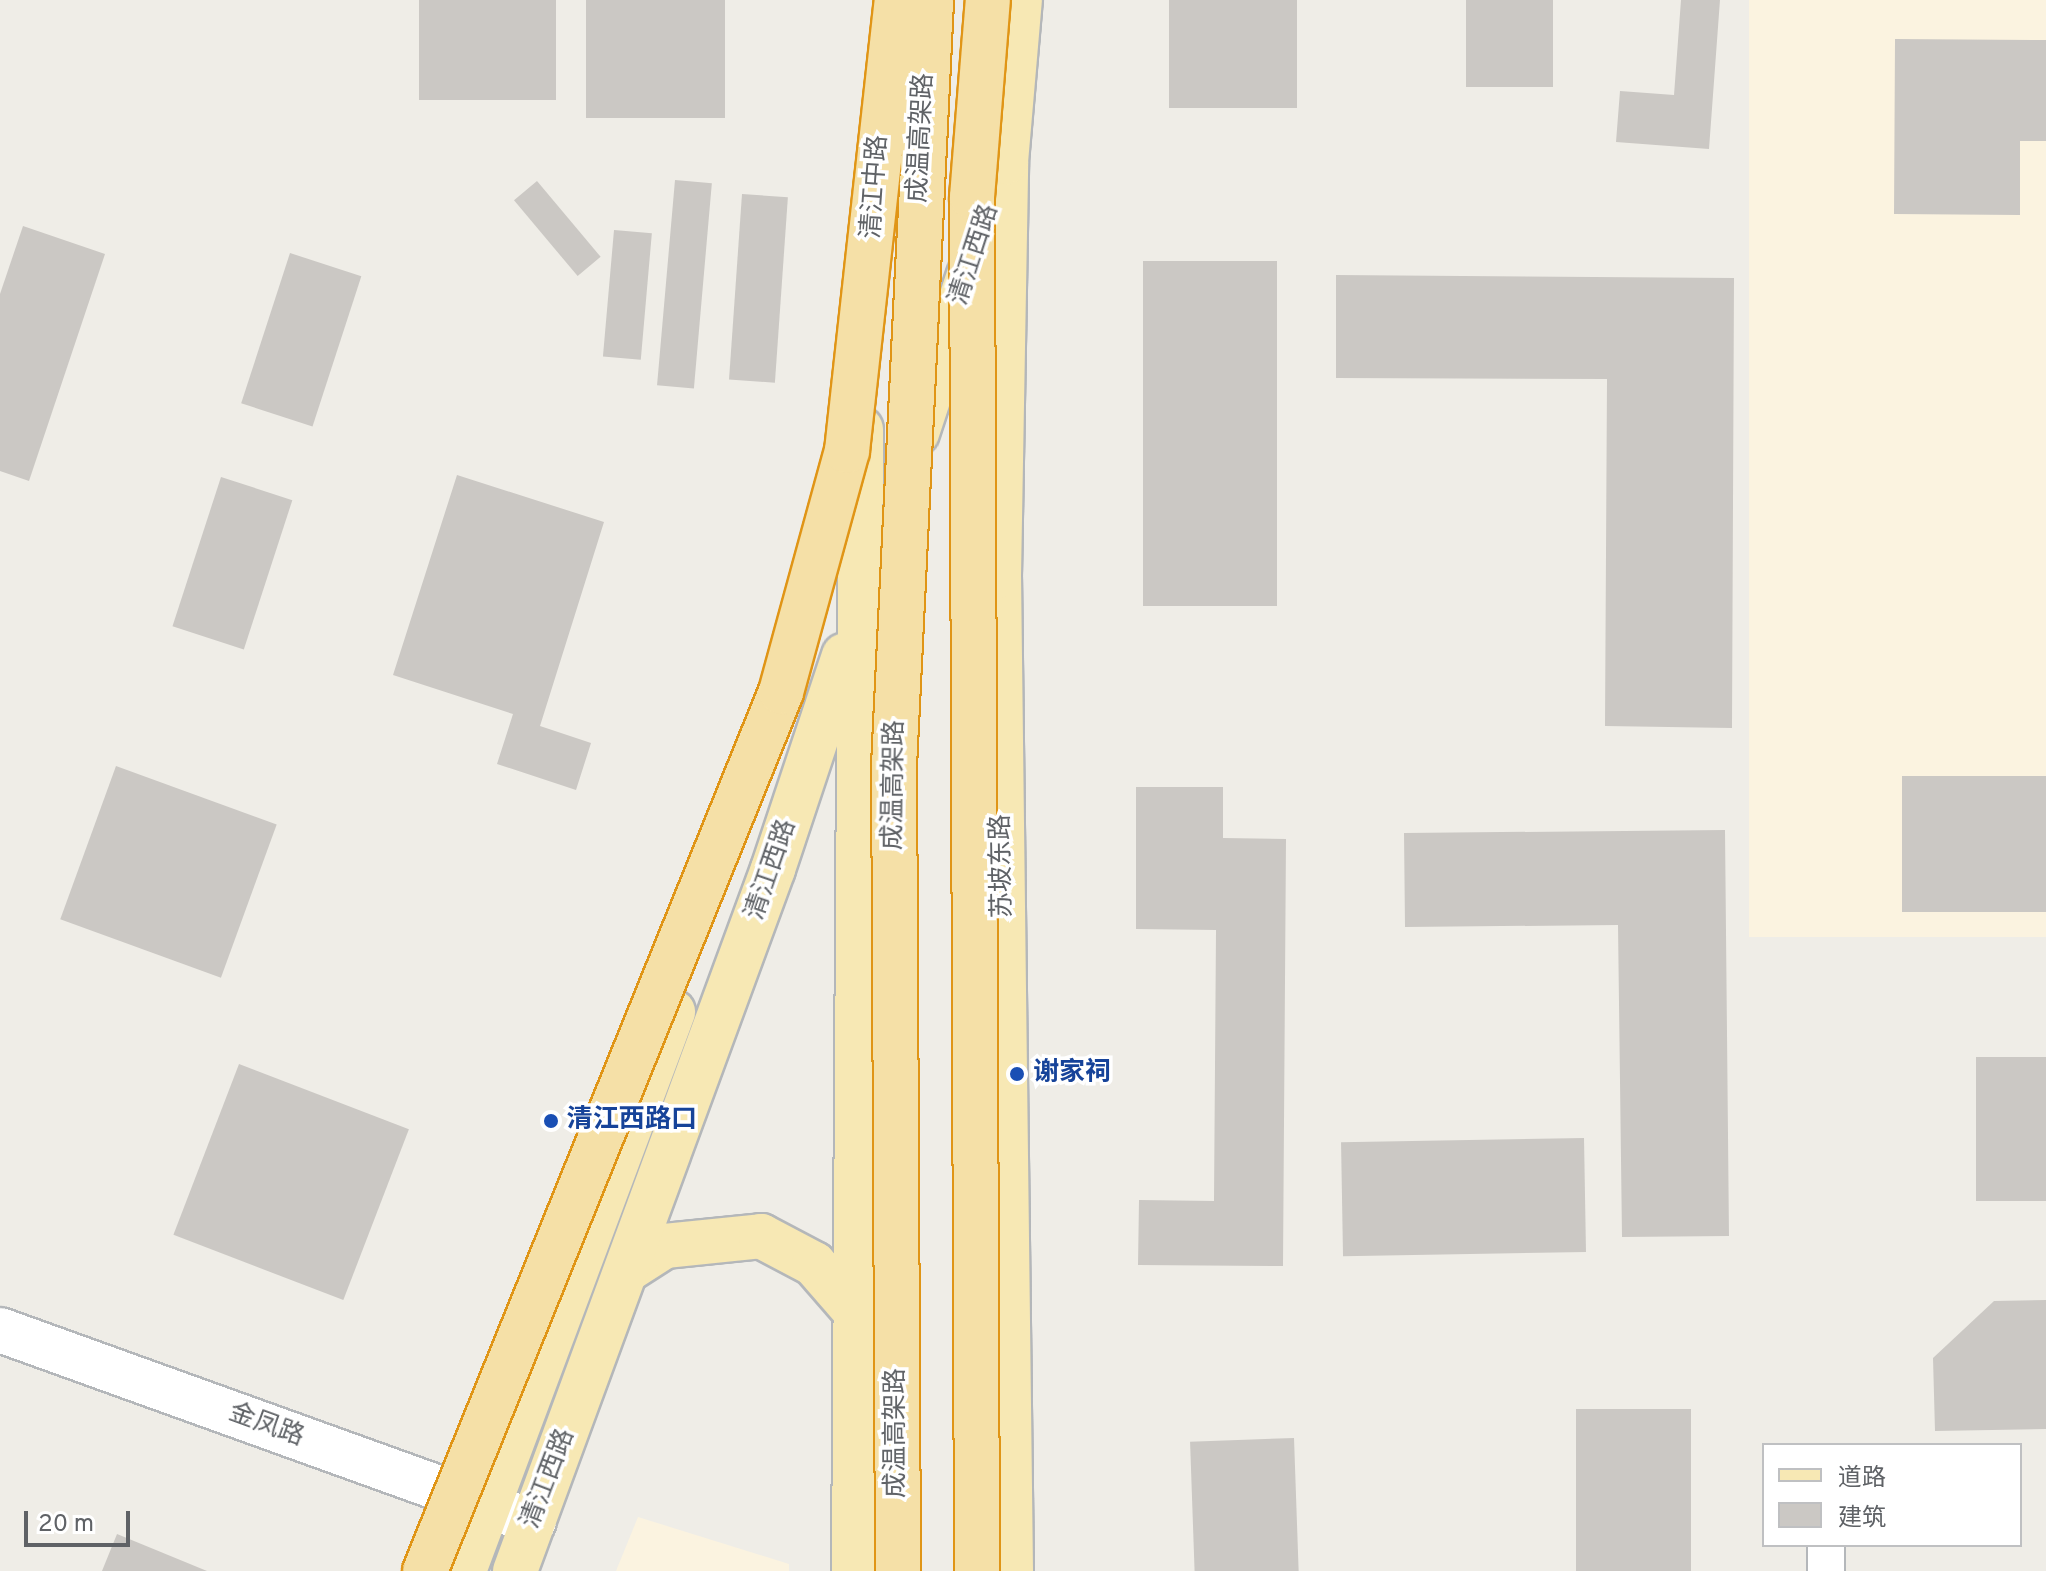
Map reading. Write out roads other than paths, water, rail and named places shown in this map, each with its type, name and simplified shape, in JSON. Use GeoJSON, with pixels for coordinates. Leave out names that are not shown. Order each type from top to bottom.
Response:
{"type":"FeatureCollection","features":[{"type":"Feature","properties":{"kind":"highway"},"geometry":{"type":"LineString","coordinates":[[425,1571],[781,692],[847,451],[897,0]]}},
{"type":"Feature","properties":{"kind":"highway","name":"成温高架路"},"geometry":{"type":"LineString","coordinates":[[898,1571],[894,766],[931,0]]}},
{"type":"Feature","properties":{"kind":"highway","name":"成温高架路"},"geometry":{"type":"LineString","coordinates":[[977,1571],[972,197],[988,0]]}},
{"type":"Feature","properties":{"kind":"main road","name":"清江中路"},"geometry":{"type":"LineString","coordinates":[[862,374],[890,0]]}},
{"type":"Feature","properties":{"kind":"main road"},"geometry":{"type":"LineString","coordinates":[[1006,162],[1020,0]]}},
{"type":"Feature","properties":{"kind":"main road","name":"清江西路"},"geometry":{"type":"LineString","coordinates":[[515,1571],[629,1269],[856,619],[1006,162]]}},
{"type":"Feature","properties":{"kind":"main road","name":"苏坡东路"},"geometry":{"type":"LineString","coordinates":[[1006,162],[999,576],[1011,1571]]}},
{"type":"Feature","properties":{"kind":"main road"},"geometry":{"type":"LineString","coordinates":[[854,1571],[856,619],[862,374]]}},
{"type":"Feature","properties":{"kind":"main road","name":"清江西路"},"geometry":{"type":"LineString","coordinates":[[464,1571],[491,1507],[778,725],[862,374]]}},
{"type":"Feature","properties":{"kind":"main road"},"geometry":{"type":"LineString","coordinates":[[629,1269],[665,1246],[761,1236],[814,1264],[854,1310]]}},
{"type":"Feature","properties":{"kind":"street","name":"金凤路"},"geometry":{"type":"LineString","coordinates":[[0,1330],[533,1522]]}},
{"type":"Feature","properties":{"kind":"street"},"geometry":{"type":"LineString","coordinates":[[1826,1547],[1826,1571]]}},
{"type":"Feature","properties":{"kind":"place","name":"谢家祠"},"geometry":{"type":"Point","coordinates":[1017,1074]}},
{"type":"Feature","properties":{"kind":"place","name":"清江西路口"},"geometry":{"type":"Point","coordinates":[551,1121]}}]}
